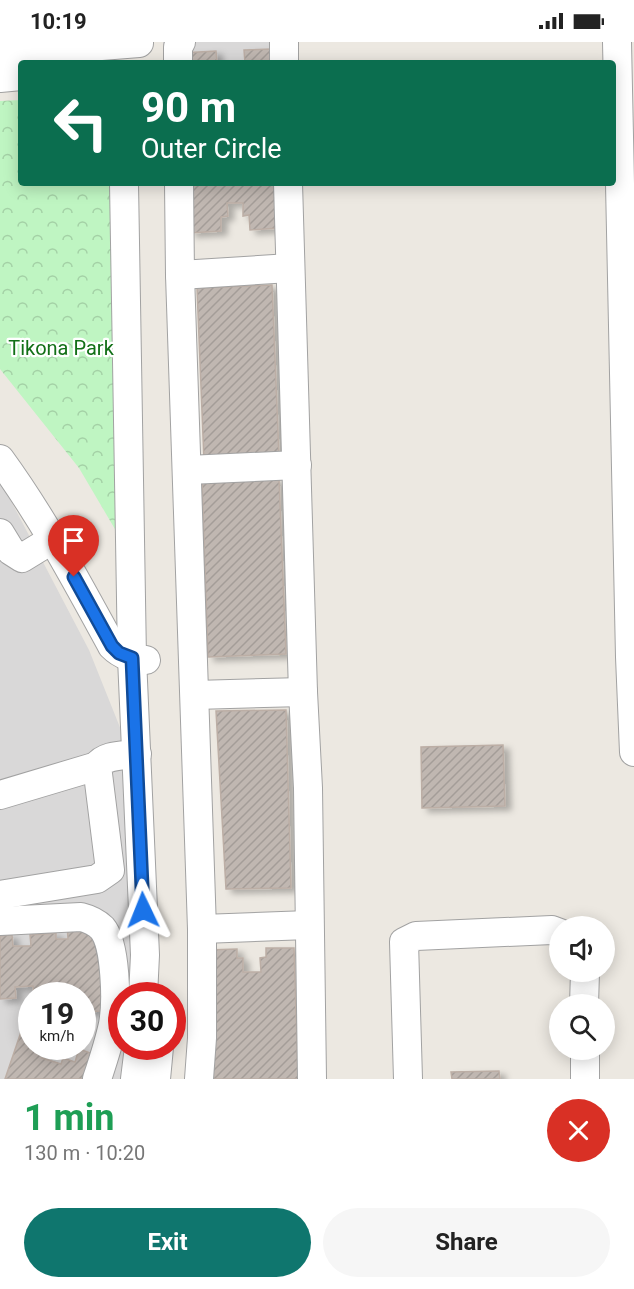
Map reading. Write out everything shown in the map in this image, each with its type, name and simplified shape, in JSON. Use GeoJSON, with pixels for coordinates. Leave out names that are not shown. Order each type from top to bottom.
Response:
{"type":"FeatureCollection","features":[{"type":"Feature","properties":{"kind":"street"},"geometry":{"type":"LineString","coordinates":[[178,60],[178,47],[181,42]]}},
{"type":"Feature","properties":{"kind":"street"},"geometry":{"type":"LineString","coordinates":[[284,42],[285,60]]}},
{"type":"Feature","properties":{"kind":"street"},"geometry":{"type":"LineString","coordinates":[[616,42],[634,752]]}},
{"type":"Feature","properties":{"kind":"street"},"geometry":{"type":"LineString","coordinates":[[0,54],[131,50]]}},
{"type":"Feature","properties":{"kind":"street"},"geometry":{"type":"LineString","coordinates":[[0,78],[18,76]]}},
{"type":"Feature","properties":{"kind":"street"},"geometry":{"type":"LineString","coordinates":[[124,186],[136,365],[141,659],[137,754],[145,955],[144,982]]}},
{"type":"Feature","properties":{"kind":"street"},"geometry":{"type":"LineString","coordinates":[[136,365],[142,186]]}},
{"type":"Feature","properties":{"kind":"street"},"geometry":{"type":"LineString","coordinates":[[179,186],[202,928],[200,1079]]}},
{"type":"Feature","properties":{"kind":"street"},"geometry":{"type":"LineString","coordinates":[[288,186],[303,692],[308,788],[312,1079]]}},
{"type":"Feature","properties":{"kind":"street"},"geometry":{"type":"LineString","coordinates":[[180,275],[290,268]]}},
{"type":"Feature","properties":{"kind":"street"},"geometry":{"type":"LineString","coordinates":[[0,459],[25,494],[52,539],[112,646],[119,653],[141,659]]}},
{"type":"Feature","properties":{"kind":"street"},"geometry":{"type":"LineString","coordinates":[[188,470],[297,465]]}},
{"type":"Feature","properties":{"kind":"street"},"geometry":{"type":"LineString","coordinates":[[0,532],[11,552],[22,558],[52,539]]}},
{"type":"Feature","properties":{"kind":"street"},"geometry":{"type":"LineString","coordinates":[[141,659],[164,950],[163,982]]}},
{"type":"Feature","properties":{"kind":"street"},"geometry":{"type":"LineString","coordinates":[[195,695],[303,692]]}},
{"type":"Feature","properties":{"kind":"street"},"geometry":{"type":"LineString","coordinates":[[0,795],[97,766],[100,762],[113,757],[137,754]]}},
{"type":"Feature","properties":{"kind":"street"},"geometry":{"type":"LineString","coordinates":[[0,895],[97,879],[110,870],[97,766]]}},
{"type":"Feature","properties":{"kind":"street"},"geometry":{"type":"LineString","coordinates":[[0,921],[81,917],[92,920],[102,928],[110,942],[114,961],[113,1022],[97,1079]]}},
{"type":"Feature","properties":{"kind":"street"},"geometry":{"type":"LineString","coordinates":[[202,928],[309,925]]}},
{"type":"Feature","properties":{"kind":"street"},"geometry":{"type":"LineString","coordinates":[[408,1079],[404,942],[416,936],[549,930]]}},
{"type":"Feature","properties":{"kind":"street"},"geometry":{"type":"LineString","coordinates":[[135,1079],[137,1060]]}},
{"type":"Feature","properties":{"kind":"street"},"geometry":{"type":"LineString","coordinates":[[156,1079],[158,1060]]}},
{"type":"Feature","properties":{"kind":"street"},"geometry":{"type":"LineString","coordinates":[[585,1060],[585,1079]]}},
{"type":"Feature","properties":{"kind":"shaded area"},"geometry":{"type":"Polygon","coordinates":[[[163,42],[294,42],[295,60],[164,60],[163,42]]]}},
{"type":"Feature","properties":{"kind":"shaded area"},"geometry":{"type":"Polygon","coordinates":[[[0,480],[89,650],[129,750],[135,982],[108,982],[108,1060],[129,1060],[125,1079],[0,1079],[0,480]]]}},
{"type":"Feature","properties":{"kind":"green space","name":"Tikona Park"},"geometry":{"type":"Polygon","coordinates":[[[18,100],[18,186],[112,186],[132,558],[79,468],[0,369],[0,101],[18,100]]]}},
{"type":"Feature","properties":{"kind":"building"},"geometry":{"type":"Polygon","coordinates":[[[271,49],[271,60],[245,60],[244,50],[271,49]]]}},
{"type":"Feature","properties":{"kind":"building"},"geometry":{"type":"Polygon","coordinates":[[[216,51],[217,60],[181,60],[181,53],[216,51]]]}},
{"type":"Feature","properties":{"kind":"building"},"geometry":{"type":"Polygon","coordinates":[[[188,186],[277,186],[280,228],[250,230],[249,215],[243,216],[243,203],[227,203],[228,216],[221,217],[221,231],[190,233],[188,186]]]}},
{"type":"Feature","properties":{"kind":"building"},"geometry":{"type":"Polygon","coordinates":[[[272,285],[279,457],[204,461],[197,288],[272,285]]]}},
{"type":"Feature","properties":{"kind":"building"},"geometry":{"type":"Polygon","coordinates":[[[279,479],[286,654],[208,657],[202,482],[279,479]]]}},
{"type":"Feature","properties":{"kind":"building"},"geometry":{"type":"Polygon","coordinates":[[[286,710],[291,888],[226,889],[216,711],[286,710]]]}},
{"type":"Feature","properties":{"kind":"building"},"geometry":{"type":"Polygon","coordinates":[[[503,745],[505,806],[422,808],[421,747],[503,745]]]}},
{"type":"Feature","properties":{"kind":"building"},"geometry":{"type":"Polygon","coordinates":[[[98,925],[102,1011],[96,1011],[96,982],[18,982],[18,987],[15,987],[16,998],[0,999],[0,936],[12,935],[13,946],[31,946],[30,935],[56,933],[56,939],[68,939],[67,926],[98,925]]]}},
{"type":"Feature","properties":{"kind":"building"},"geometry":{"type":"Polygon","coordinates":[[[266,948],[294,948],[298,1079],[211,1079],[207,950],[237,949],[237,958],[243,958],[243,972],[261,972],[260,958],[266,957],[266,948]]]}},
{"type":"Feature","properties":{"kind":"building"},"geometry":{"type":"Polygon","coordinates":[[[18,1041],[18,1060],[48,1060],[61,1064],[62,1060],[75,1062],[76,1060],[94,1060],[88,1079],[5,1079],[18,1041]]]}},
{"type":"Feature","properties":{"kind":"building"},"geometry":{"type":"Polygon","coordinates":[[[499,1071],[500,1079],[452,1079],[451,1072],[499,1071]]]}},
{"type":"Feature","properties":{"kind":"route"},"geometry":{"type":"LineString","coordinates":[[74,577],[112,646],[119,653],[132,658],[143,910]]}}]}
